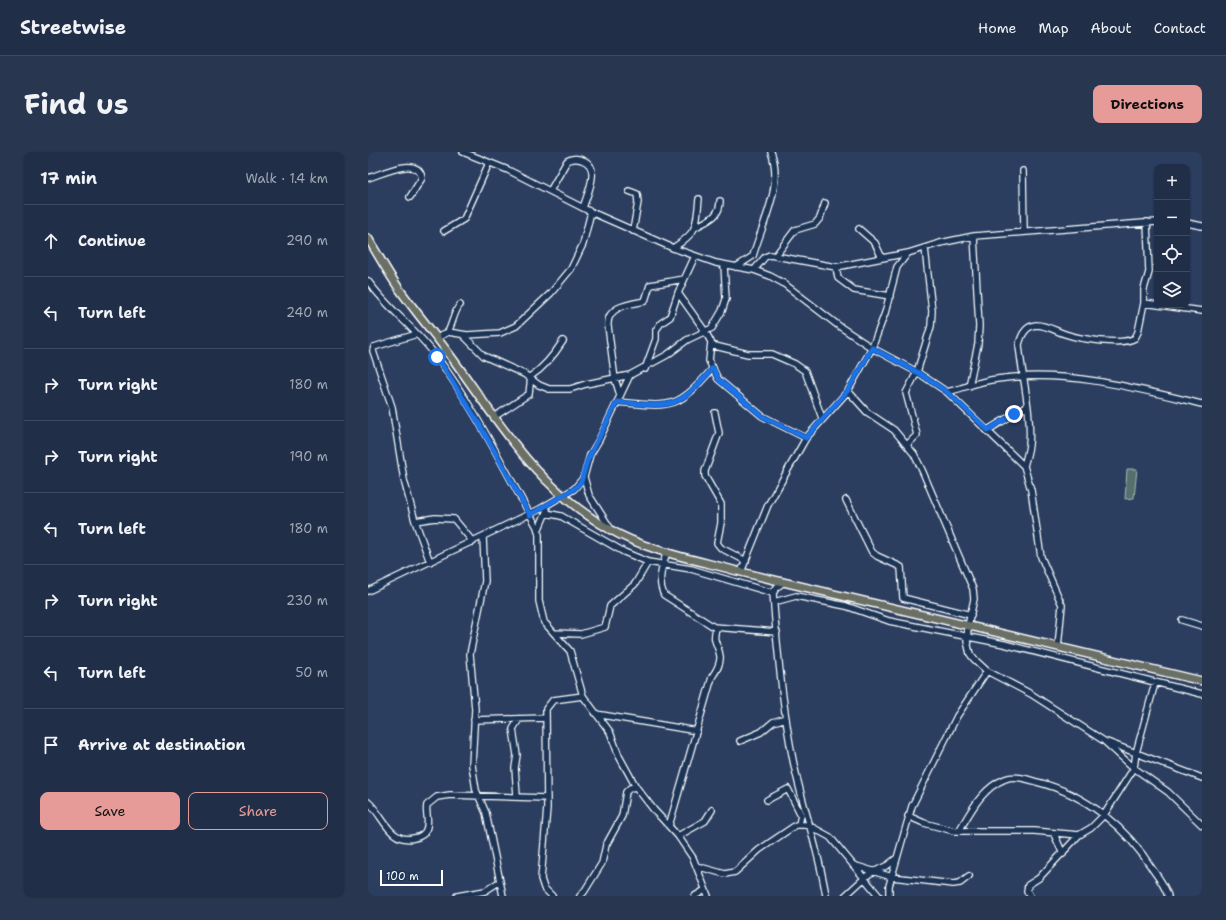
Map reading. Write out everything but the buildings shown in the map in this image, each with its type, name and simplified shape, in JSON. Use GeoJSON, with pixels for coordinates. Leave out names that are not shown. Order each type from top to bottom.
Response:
{"type":"FeatureCollection","features":[{"type":"Feature","properties":{"kind":"main road"},"geometry":{"type":"LineString","coordinates":[[368,238],[399,289],[437,338],[529,464],[562,496],[585,514],[612,531],[667,552],[742,572],[1202,681]]}},
{"type":"Feature","properties":{"kind":"street"},"geometry":{"type":"LineString","coordinates":[[463,152],[550,191],[591,212],[673,248],[724,265],[754,270],[783,283],[839,326],[872,348],[917,372],[947,392],[1024,466],[1031,490],[1041,557],[1062,605],[1058,647]]}},
{"type":"Feature","properties":{"kind":"street"},"geometry":{"type":"LineString","coordinates":[[736,267],[753,256],[760,231],[772,203],[774,160],[771,152]]}},
{"type":"Feature","properties":{"kind":"street"},"geometry":{"type":"LineString","coordinates":[[550,191],[567,161],[577,158],[585,161],[592,166],[593,170],[583,208]]}},
{"type":"Feature","properties":{"kind":"street"},"geometry":{"type":"LineString","coordinates":[[444,232],[464,219],[489,163]]}},
{"type":"Feature","properties":{"kind":"street"},"geometry":{"type":"LineString","coordinates":[[368,178],[406,166],[417,168],[421,172],[422,178],[410,198]]}},
{"type":"Feature","properties":{"kind":"street"},"geometry":{"type":"LineString","coordinates":[[1023,171],[1024,232]]}},
{"type":"Feature","properties":{"kind":"street"},"geometry":{"type":"LineString","coordinates":[[629,191],[637,194],[638,199],[633,231]]}},
{"type":"Feature","properties":{"kind":"street"},"geometry":{"type":"LineString","coordinates":[[696,227],[699,199]]}},
{"type":"Feature","properties":{"kind":"street"},"geometry":{"type":"LineString","coordinates":[[673,248],[688,238],[696,227],[716,215],[720,209],[720,201]]}},
{"type":"Feature","properties":{"kind":"street"},"geometry":{"type":"LineString","coordinates":[[776,255],[795,230],[815,224],[820,218],[825,203]]}},
{"type":"Feature","properties":{"kind":"street"},"geometry":{"type":"LineString","coordinates":[[448,332],[463,335],[504,332],[516,326],[563,280],[571,269],[583,244],[591,212]]}},
{"type":"Feature","properties":{"kind":"street"},"geometry":{"type":"LineString","coordinates":[[1024,466],[1029,444],[1027,406],[1019,345],[1021,336],[1031,326],[1040,325],[1090,341],[1132,340],[1138,332],[1144,303],[1144,289],[1149,272],[1147,222]]}},
{"type":"Feature","properties":{"kind":"street"},"geometry":{"type":"LineString","coordinates":[[754,270],[765,257],[776,255],[836,267],[908,253],[945,242],[974,236],[1154,222]]}},
{"type":"Feature","properties":{"kind":"street"},"geometry":{"type":"LineString","coordinates":[[1190,224],[1202,226]]}},
{"type":"Feature","properties":{"kind":"street"},"geometry":{"type":"LineString","coordinates":[[860,229],[875,243],[882,258]]}},
{"type":"Feature","properties":{"kind":"street"},"geometry":{"type":"LineString","coordinates":[[969,386],[978,344],[979,326],[974,236]]}},
{"type":"Feature","properties":{"kind":"street"},"geometry":{"type":"LineString","coordinates":[[907,445],[917,435],[906,395],[917,372],[932,318],[925,248]]}},
{"type":"Feature","properties":{"kind":"street"},"geometry":{"type":"LineString","coordinates":[[742,572],[751,544],[768,505],[806,438],[848,390],[872,348],[890,296],[897,267],[908,253]]}},
{"type":"Feature","properties":{"kind":"street"},"geometry":{"type":"LineString","coordinates":[[645,369],[656,339],[656,330],[670,317],[678,293],[695,256]]}},
{"type":"Feature","properties":{"kind":"street"},"geometry":{"type":"LineString","coordinates":[[463,335],[484,356],[531,378],[543,387],[563,390],[630,375],[645,369],[668,355],[687,340],[712,328],[722,311],[726,299],[724,265]]}},
{"type":"Feature","properties":{"kind":"street"},"geometry":{"type":"LineString","coordinates":[[836,267],[838,278],[854,290],[890,296]]}},
{"type":"Feature","properties":{"kind":"street"},"geometry":{"type":"LineString","coordinates":[[620,395],[615,379],[607,321],[610,314],[622,306],[645,302],[650,284],[684,279]]}},
{"type":"Feature","properties":{"kind":"street"},"geometry":{"type":"LineString","coordinates":[[368,282],[437,357],[472,411],[530,515],[538,532],[540,606],[546,626],[570,651],[583,696],[610,732],[619,756],[636,787],[654,810],[678,836],[696,866],[707,893],[695,896]]}},
{"type":"Feature","properties":{"kind":"street"},"geometry":{"type":"LineString","coordinates":[[678,293],[706,332],[711,345],[709,358],[718,379],[762,416],[806,438]]}},
{"type":"Feature","properties":{"kind":"street"},"geometry":{"type":"LineString","coordinates":[[1144,303],[1202,312]]}},
{"type":"Feature","properties":{"kind":"street"},"geometry":{"type":"LineString","coordinates":[[437,338],[448,332],[454,322],[457,308],[460,305]]}},
{"type":"Feature","properties":{"kind":"street"},"geometry":{"type":"LineString","coordinates":[[417,334],[373,349],[392,407],[404,480],[415,522],[430,562]]}},
{"type":"Feature","properties":{"kind":"street"},"geometry":{"type":"LineString","coordinates":[[494,417],[529,394],[531,376],[538,372],[550,359],[563,341]]}},
{"type":"Feature","properties":{"kind":"street"},"geometry":{"type":"LineString","coordinates":[[711,345],[748,354],[772,354],[800,366],[805,371],[822,418]]}},
{"type":"Feature","properties":{"kind":"street"},"geometry":{"type":"LineString","coordinates":[[617,402],[660,406],[668,405],[692,392],[713,368]]}},
{"type":"Feature","properties":{"kind":"street"},"geometry":{"type":"LineString","coordinates":[[368,591],[530,515],[578,486],[584,477],[587,461],[630,375]]}},
{"type":"Feature","properties":{"kind":"street"},"geometry":{"type":"LineString","coordinates":[[947,392],[997,379],[1022,377],[1062,377],[1101,381],[1202,404]]}},
{"type":"Feature","properties":{"kind":"street"},"geometry":{"type":"LineString","coordinates":[[848,390],[867,412],[894,430],[907,445],[921,466],[966,570],[974,595],[968,626],[970,654],[974,659],[987,671],[1031,694],[1104,741],[1134,768],[1168,792],[1202,825]]}},
{"type":"Feature","properties":{"kind":"street"},"geometry":{"type":"LineString","coordinates":[[988,430],[1027,406]]}},
{"type":"Feature","properties":{"kind":"street"},"geometry":{"type":"LineString","coordinates":[[715,413],[719,433],[705,471],[705,476],[721,504],[721,522],[717,543],[721,548],[746,561]]}},
{"type":"Feature","properties":{"kind":"street"},"geometry":{"type":"LineString","coordinates":[[584,477],[589,495],[612,531]]}},
{"type":"Feature","properties":{"kind":"street"},"geometry":{"type":"LineString","coordinates":[[846,500],[872,552],[877,556],[901,567],[903,598],[970,615]]}},
{"type":"Feature","properties":{"kind":"street"},"geometry":{"type":"LineString","coordinates":[[538,532],[548,505]]}},
{"type":"Feature","properties":{"kind":"street"},"geometry":{"type":"LineString","coordinates":[[546,513],[561,516],[624,552],[648,562],[696,570],[774,593]]}},
{"type":"Feature","properties":{"kind":"street"},"geometry":{"type":"LineString","coordinates":[[415,522],[435,518],[454,519],[474,542]]}},
{"type":"Feature","properties":{"kind":"street"},"geometry":{"type":"LineString","coordinates":[[483,537],[485,581],[470,654],[470,668],[474,692],[472,765],[478,795],[486,813],[503,896]]}},
{"type":"Feature","properties":{"kind":"street"},"geometry":{"type":"LineString","coordinates":[[667,552],[662,565],[660,582],[664,595],[716,628],[777,632]]}},
{"type":"Feature","properties":{"kind":"street"},"geometry":{"type":"LineString","coordinates":[[554,633],[580,634],[605,627],[610,606],[634,584],[648,562]]}},
{"type":"Feature","properties":{"kind":"street"},"geometry":{"type":"LineString","coordinates":[[784,582],[777,587],[774,593],[774,602],[786,718],[793,761],[826,896]]}},
{"type":"Feature","properties":{"kind":"street"},"geometry":{"type":"LineString","coordinates":[[774,602],[796,596],[803,596],[854,607],[889,621],[1011,646],[1156,684],[1202,694]]}},
{"type":"Feature","properties":{"kind":"street"},"geometry":{"type":"LineString","coordinates":[[1182,620],[1202,626]]}},
{"type":"Feature","properties":{"kind":"street"},"geometry":{"type":"LineString","coordinates":[[669,826],[712,677],[719,662],[720,656],[714,641],[716,628]]}},
{"type":"Feature","properties":{"kind":"street"},"geometry":{"type":"LineString","coordinates":[[889,896],[892,877],[908,816],[957,716],[987,671]]}},
{"type":"Feature","properties":{"kind":"street"},"geometry":{"type":"LineString","coordinates":[[1030,896],[1027,892],[1028,885],[1039,878],[1047,868],[1063,854],[1079,835],[1091,828],[1104,815],[1134,768],[1136,753],[1156,684]]}},
{"type":"Feature","properties":{"kind":"street"},"geometry":{"type":"LineString","coordinates":[[552,896],[544,888],[541,879],[546,798],[546,718],[548,705],[553,700],[583,696]]}},
{"type":"Feature","properties":{"kind":"street"},"geometry":{"type":"LineString","coordinates":[[596,714],[697,731]]}},
{"type":"Feature","properties":{"kind":"street"},"geometry":{"type":"LineString","coordinates":[[474,720],[546,718]]}},
{"type":"Feature","properties":{"kind":"street"},"geometry":{"type":"LineString","coordinates":[[740,741],[761,732],[773,722],[786,718]]}},
{"type":"Feature","properties":{"kind":"street"},"geometry":{"type":"LineString","coordinates":[[517,796],[515,768],[517,755],[513,729],[519,719]]}},
{"type":"Feature","properties":{"kind":"street"},"geometry":{"type":"LineString","coordinates":[[1104,741],[1202,778]]}},
{"type":"Feature","properties":{"kind":"street"},"geometry":{"type":"LineString","coordinates":[[959,831],[976,802],[986,790],[999,782],[1015,777],[1052,785],[1065,790],[1124,830],[1145,856],[1166,889],[1168,896]]}},
{"type":"Feature","properties":{"kind":"street"},"geometry":{"type":"LineString","coordinates":[[580,896],[602,863],[606,845],[622,816],[626,792],[630,788],[636,787]]}},
{"type":"Feature","properties":{"kind":"street"},"geometry":{"type":"LineString","coordinates":[[767,800],[788,789],[801,815],[799,824]]}},
{"type":"Feature","properties":{"kind":"street"},"geometry":{"type":"LineString","coordinates":[[368,802],[389,830],[400,837],[410,839],[420,837],[426,832],[428,819],[426,808],[432,800],[442,795],[546,798]]}},
{"type":"Feature","properties":{"kind":"street"},"geometry":{"type":"LineString","coordinates":[[678,836],[705,821],[712,810]]}},
{"type":"Feature","properties":{"kind":"street"},"geometry":{"type":"LineString","coordinates":[[908,816],[924,823],[959,831],[1034,831],[1054,834],[1079,835]]}},
{"type":"Feature","properties":{"kind":"street"},"geometry":{"type":"LineString","coordinates":[[696,866],[725,874],[735,872],[759,850],[799,824],[808,825],[830,837],[879,896]]}},
{"type":"Feature","properties":{"kind":"street"},"geometry":{"type":"LineString","coordinates":[[1054,834],[1063,854]]}},
{"type":"Feature","properties":{"kind":"street"},"geometry":{"type":"LineString","coordinates":[[845,896],[864,878],[888,865],[897,858]]}},
{"type":"Feature","properties":{"kind":"street"},"geometry":{"type":"LineString","coordinates":[[853,865],[892,877],[953,884],[960,883],[969,876]]}},
{"type":"Feature","properties":{"kind":"street"},"geometry":{"type":"LineString","coordinates":[[457,896],[485,891],[499,882]]}},
{"type":"Feature","properties":{"kind":"green space"},"geometry":{"type":"Polygon","coordinates":[[[1127,469],[1137,469],[1134,498],[1125,499],[1127,469]]]}},
{"type":"Feature","properties":{"kind":"route"},"geometry":{"type":"LineString","coordinates":[[437,357],[472,411],[503,464],[530,515],[578,486],[584,477],[587,461],[617,402],[660,406],[668,405],[692,392],[713,368],[718,379],[762,416],[806,438],[848,390],[872,348],[917,372],[947,392],[988,430],[1014,414]]}}]}
